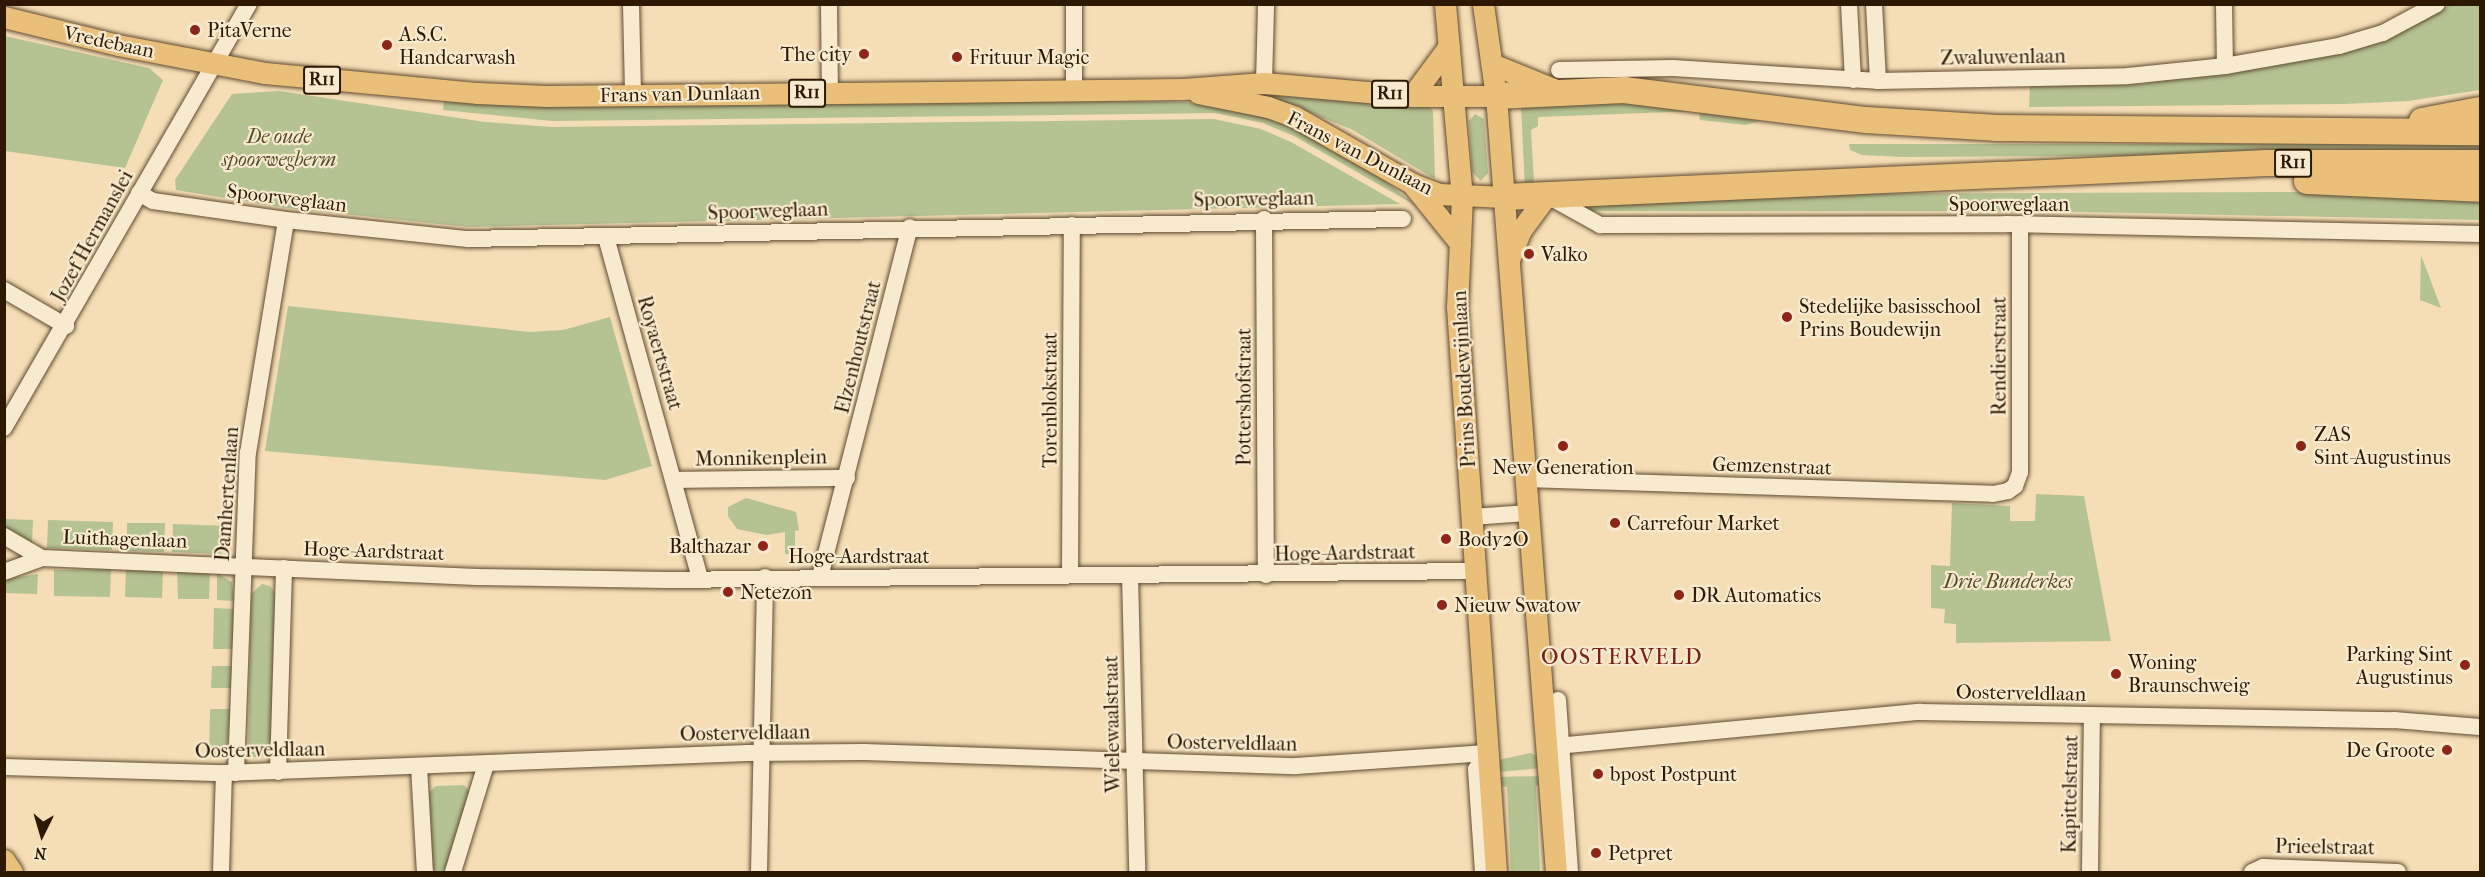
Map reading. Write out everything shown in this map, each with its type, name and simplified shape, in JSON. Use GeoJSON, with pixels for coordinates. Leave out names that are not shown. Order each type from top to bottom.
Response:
{"type":"FeatureCollection","features":[{"type":"Feature","properties":{"kind":"highway","name":"R11"},"geometry":{"type":"LineString","coordinates":[[1496,96],[1559,81],[1866,120],[1996,128],[2366,133],[2481,132]]}},
{"type":"Feature","properties":{"kind":"highway"},"geometry":{"type":"LineString","coordinates":[[2366,133],[2481,110]]}},
{"type":"Feature","properties":{"kind":"highway","name":"R11"},"geometry":{"type":"LineString","coordinates":[[1504,197],[2267,164],[2481,163]]}},
{"type":"Feature","properties":{"kind":"highway"},"geometry":{"type":"LineString","coordinates":[[2106,170],[2172,179],[2384,182],[2481,189]]}},
{"type":"Feature","properties":{"kind":"main road","name":"Prins Boudewijnlaan"},"geometry":{"type":"LineString","coordinates":[[1445,4],[1455,97],[1462,197],[1457,307],[1496,873]]}},
{"type":"Feature","properties":{"kind":"main road"},"geometry":{"type":"LineString","coordinates":[[1484,4],[1496,96],[1507,263],[1528,513],[1554,747],[1556,873]]}},
{"type":"Feature","properties":{"kind":"main road","name":"Vredebaan"},"geometry":{"type":"LineString","coordinates":[[4,17],[118,45],[214,63]]}},
{"type":"Feature","properties":{"kind":"main road"},"geometry":{"type":"LineString","coordinates":[[1412,96],[1449,46]]}},
{"type":"Feature","properties":{"kind":"main road","name":"Frans van Dunlaan"},"geometry":{"type":"LineString","coordinates":[[214,63],[345,82],[466,92],[633,95],[830,93],[1183,89],[1264,83],[1412,96],[1496,96]]}},
{"type":"Feature","properties":{"kind":"main road"},"geometry":{"type":"LineString","coordinates":[[1492,64],[1559,81]]}},
{"type":"Feature","properties":{"kind":"main road","name":"Frans van Dunlaan"},"geometry":{"type":"LineString","coordinates":[[1183,89],[1268,107],[1295,117],[1413,184],[1439,194],[1462,197],[1504,197]]}},
{"type":"Feature","properties":{"kind":"main road"},"geometry":{"type":"LineString","coordinates":[[1413,184],[1460,243]]}},
{"type":"Feature","properties":{"kind":"main road"},"geometry":{"type":"LineString","coordinates":[[1507,263],[1521,230],[1545,195]]}},
{"type":"Feature","properties":{"kind":"main road"},"geometry":{"type":"LineString","coordinates":[[4,860],[12,873]]}},
{"type":"Feature","properties":{"kind":"street","name":"Jozef Hermanslei"},"geometry":{"type":"LineString","coordinates":[[4,428],[66,326],[139,193],[249,4]]}},
{"type":"Feature","properties":{"kind":"street"},"geometry":{"type":"LineString","coordinates":[[631,4],[633,95]]}},
{"type":"Feature","properties":{"kind":"street"},"geometry":{"type":"LineString","coordinates":[[829,4],[830,93]]}},
{"type":"Feature","properties":{"kind":"street"},"geometry":{"type":"LineString","coordinates":[[1074,4],[1074,89]]}},
{"type":"Feature","properties":{"kind":"street"},"geometry":{"type":"LineString","coordinates":[[1264,83],[1266,4]]}},
{"type":"Feature","properties":{"kind":"street"},"geometry":{"type":"LineString","coordinates":[[1849,4],[1853,80]]}},
{"type":"Feature","properties":{"kind":"street"},"geometry":{"type":"LineString","coordinates":[[1874,4],[1878,81]]}},
{"type":"Feature","properties":{"kind":"street"},"geometry":{"type":"LineString","coordinates":[[2224,4],[2225,66]]}},
{"type":"Feature","properties":{"kind":"street","name":"Zwaluwenlaan"},"geometry":{"type":"LineString","coordinates":[[1559,81],[1672,68],[1878,81],[2128,76],[2225,66],[2339,46],[2383,33],[2437,4]]}},
{"type":"Feature","properties":{"kind":"street","name":"Spoorweglaan"},"geometry":{"type":"LineString","coordinates":[[139,193],[153,201],[286,220],[468,239],[1264,219],[1403,219]]}},
{"type":"Feature","properties":{"kind":"street","name":"Spoorweglaan"},"geometry":{"type":"LineString","coordinates":[[1545,195],[1573,206],[1600,225],[2020,224],[2481,234]]}},
{"type":"Feature","properties":{"kind":"street","name":"Pottershofstraat"},"geometry":{"type":"LineString","coordinates":[[1264,219],[1266,575]]}},
{"type":"Feature","properties":{"kind":"street","name":"Damhertenlaan"},"geometry":{"type":"LineString","coordinates":[[221,873],[230,773],[248,453],[286,220]]}},
{"type":"Feature","properties":{"kind":"street","name":"Rendierstraat"},"geometry":{"type":"LineString","coordinates":[[2015,486],[2020,472],[2020,224]]}},
{"type":"Feature","properties":{"kind":"street","name":"Torenblokstraat"},"geometry":{"type":"LineString","coordinates":[[1070,575],[1072,225]]}},
{"type":"Feature","properties":{"kind":"street","name":"Elzenhoutstraat"},"geometry":{"type":"LineString","coordinates":[[847,478],[910,227]]}},
{"type":"Feature","properties":{"kind":"street","name":"Royaertstraat"},"geometry":{"type":"LineString","coordinates":[[606,237],[674,480]]}},
{"type":"Feature","properties":{"kind":"street"},"geometry":{"type":"LineString","coordinates":[[4,290],[66,326]]}},
{"type":"Feature","properties":{"kind":"street","name":"Monnikenplein"},"geometry":{"type":"LineString","coordinates":[[700,578],[674,480],[847,478],[820,577]]}},
{"type":"Feature","properties":{"kind":"street","name":"Gemzenstraat"},"geometry":{"type":"LineString","coordinates":[[1525,478],[1993,494],[2015,486]]}},
{"type":"Feature","properties":{"kind":"street"},"geometry":{"type":"LineString","coordinates":[[1473,517],[1528,513]]}},
{"type":"Feature","properties":{"kind":"street","name":"Luithagenlaan"},"geometry":{"type":"LineString","coordinates":[[4,536],[42,558]]}},
{"type":"Feature","properties":{"kind":"street","name":"Luithagenlaan"},"geometry":{"type":"LineString","coordinates":[[4,572],[42,558],[243,565]]}},
{"type":"Feature","properties":{"kind":"street","name":"Hoge-Aardstraat"},"geometry":{"type":"LineString","coordinates":[[243,565],[477,577],[1266,575],[1476,571]]}},
{"type":"Feature","properties":{"kind":"street"},"geometry":{"type":"LineString","coordinates":[[278,772],[284,568]]}},
{"type":"Feature","properties":{"kind":"street","name":"Wielewaalstraat"},"geometry":{"type":"LineString","coordinates":[[1131,575],[1137,873]]}},
{"type":"Feature","properties":{"kind":"street"},"geometry":{"type":"LineString","coordinates":[[759,873],[765,577]]}},
{"type":"Feature","properties":{"kind":"street"},"geometry":{"type":"LineString","coordinates":[[1558,700],[1554,747],[1570,873]]}},
{"type":"Feature","properties":{"kind":"street","name":"Oosterveldlaan"},"geometry":{"type":"LineString","coordinates":[[1554,747],[1919,712],[2394,720],[2481,727]]}},
{"type":"Feature","properties":{"kind":"street","name":"Kapittelstraat"},"geometry":{"type":"LineString","coordinates":[[2090,873],[2092,715]]}},
{"type":"Feature","properties":{"kind":"street","name":"Oosterveldlaan"},"geometry":{"type":"LineString","coordinates":[[4,767],[230,773],[763,753],[967,753],[1296,766],[1487,753]]}},
{"type":"Feature","properties":{"kind":"street","name":"Prins Boudewijnlaan"},"geometry":{"type":"LineString","coordinates":[[1483,873],[1476,769],[1487,753]]}},
{"type":"Feature","properties":{"kind":"street"},"geometry":{"type":"LineString","coordinates":[[453,873],[486,764]]}},
{"type":"Feature","properties":{"kind":"street"},"geometry":{"type":"LineString","coordinates":[[419,766],[425,873]]}},
{"type":"Feature","properties":{"kind":"street","name":"Prieelstraat"},"geometry":{"type":"LineString","coordinates":[[2252,873],[2263,867],[2398,873]]}},
{"type":"Feature","properties":{"kind":"green space"},"geometry":{"type":"Polygon","coordinates":[[[2450,5],[2480,5],[2480,90],[2408,101],[2344,104],[2029,107],[2030,86],[2143,84],[2382,42],[2450,5]]]}},
{"type":"Feature","properties":{"kind":"green space"},"geometry":{"type":"Polygon","coordinates":[[[5,36],[149,68],[163,80],[125,168],[5,151],[5,36]]]}},
{"type":"Feature","properties":{"kind":"green space","name":"De oude spoorwegberm"},"geometry":{"type":"Polygon","coordinates":[[[279,91],[485,122],[552,127],[1214,119],[1261,129],[1291,142],[1400,204],[468,227],[287,208],[176,190],[175,180],[232,94],[279,91]]]}},
{"type":"Feature","properties":{"kind":"green space"},"geometry":{"type":"Polygon","coordinates":[[[1265,95],[1428,106],[1433,111],[1435,179],[1351,129],[1265,95]]]}},
{"type":"Feature","properties":{"kind":"green space"},"geometry":{"type":"Polygon","coordinates":[[[1626,98],[1759,121],[1746,125],[1700,120],[1699,111],[1538,117],[1538,126],[1531,130],[1534,182],[1620,180],[1525,188],[1521,107],[1626,98]]]}},
{"type":"Feature","properties":{"kind":"green space"},"geometry":{"type":"Polygon","coordinates":[[[444,99],[1184,102],[1258,113],[1291,125],[1367,167],[1418,207],[1294,136],[1263,123],[1215,113],[552,121],[443,110],[444,99]]]}},
{"type":"Feature","properties":{"kind":"green space"},"geometry":{"type":"Polygon","coordinates":[[[1475,114],[1484,119],[1488,173],[1481,181],[1472,172],[1469,121],[1475,114]]]}},
{"type":"Feature","properties":{"kind":"green space"},"geometry":{"type":"Polygon","coordinates":[[[1849,144],[2480,144],[2480,154],[1902,157],[1862,155],[1850,150],[1849,144]]]}},
{"type":"Feature","properties":{"kind":"green space"},"geometry":{"type":"Polygon","coordinates":[[[2315,192],[2480,200],[2480,220],[2032,211],[2023,200],[2016,200],[2007,211],[1590,211],[1591,206],[1799,194],[2315,192]]]}},
{"type":"Feature","properties":{"kind":"green space"},"geometry":{"type":"Polygon","coordinates":[[[2421,255],[2441,308],[2420,300],[2421,255]]]}},
{"type":"Feature","properties":{"kind":"green space"},"geometry":{"type":"Polygon","coordinates":[[[288,306],[530,332],[563,330],[610,317],[652,466],[605,480],[265,451],[288,306]]]}},
{"type":"Feature","properties":{"kind":"green space","name":"Drie Bunderkes"},"geometry":{"type":"Polygon","coordinates":[[[2036,494],[2084,496],[2111,641],[1956,643],[1956,624],[1944,623],[1945,609],[1931,608],[1931,565],[1950,566],[1952,503],[2010,506],[2010,521],[2035,521],[2036,494]]]}},
{"type":"Feature","properties":{"kind":"green space"},"geometry":{"type":"Polygon","coordinates":[[[746,498],[796,512],[799,530],[795,531],[795,554],[785,554],[785,532],[767,535],[737,529],[728,516],[728,507],[746,498]]]}},
{"type":"Feature","properties":{"kind":"green space"},"geometry":{"type":"Polygon","coordinates":[[[5,519],[33,520],[32,543],[5,528],[5,519]]]}},
{"type":"Feature","properties":{"kind":"green space"},"geometry":{"type":"Polygon","coordinates":[[[48,520],[113,522],[112,550],[47,548],[48,520]]]}},
{"type":"Feature","properties":{"kind":"green space"},"geometry":{"type":"Polygon","coordinates":[[[127,523],[165,523],[164,552],[127,551],[127,523]]]}},
{"type":"Feature","properties":{"kind":"green space"},"geometry":{"type":"Polygon","coordinates":[[[173,524],[229,526],[227,549],[219,554],[172,552],[173,524]]]}},
{"type":"Feature","properties":{"kind":"green space"},"geometry":{"type":"Polygon","coordinates":[[[126,568],[163,570],[162,598],[125,597],[126,568]]]}},
{"type":"Feature","properties":{"kind":"green space"},"geometry":{"type":"Polygon","coordinates":[[[111,569],[110,597],[54,596],[54,570],[111,569]]]}},
{"type":"Feature","properties":{"kind":"green space"},"geometry":{"type":"Polygon","coordinates":[[[177,570],[210,572],[209,599],[178,599],[177,570]]]}},
{"type":"Feature","properties":{"kind":"green space"},"geometry":{"type":"Polygon","coordinates":[[[217,573],[232,582],[234,601],[217,600],[217,573]]]}},
{"type":"Feature","properties":{"kind":"green space"},"geometry":{"type":"Polygon","coordinates":[[[38,574],[37,594],[5,593],[4,579],[38,574]]]}},
{"type":"Feature","properties":{"kind":"green space"},"geometry":{"type":"Polygon","coordinates":[[[262,584],[270,586],[276,594],[270,755],[248,758],[251,594],[262,584]]]}},
{"type":"Feature","properties":{"kind":"green space"},"geometry":{"type":"Polygon","coordinates":[[[214,608],[234,609],[233,649],[213,649],[214,608]]]}},
{"type":"Feature","properties":{"kind":"green space"},"geometry":{"type":"Polygon","coordinates":[[[212,666],[232,666],[231,688],[211,688],[212,666]]]}},
{"type":"Feature","properties":{"kind":"green space"},"geometry":{"type":"Polygon","coordinates":[[[210,709],[231,709],[226,756],[209,756],[210,709]]]}},
{"type":"Feature","properties":{"kind":"green space"},"geometry":{"type":"Polygon","coordinates":[[[1530,753],[1541,757],[1542,768],[1499,772],[1498,760],[1530,753]]]}},
{"type":"Feature","properties":{"kind":"green space"},"geometry":{"type":"Polygon","coordinates":[[[1541,776],[1542,785],[1536,786],[1540,872],[1511,872],[1507,787],[1499,786],[1498,777],[1541,776]]]}},
{"type":"Feature","properties":{"kind":"green space"},"geometry":{"type":"Polygon","coordinates":[[[464,785],[470,792],[445,870],[437,872],[432,868],[429,792],[436,786],[464,785]]]}},
{"type":"Feature","properties":{"kind":"place","name":"PitaVerne"},"geometry":{"type":"Point","coordinates":[195,30]}},
{"type":"Feature","properties":{"kind":"place","name":"A.S.C. Handcarwash"},"geometry":{"type":"Point","coordinates":[387,45]}},
{"type":"Feature","properties":{"kind":"place","name":"The city"},"geometry":{"type":"Point","coordinates":[864,54]}},
{"type":"Feature","properties":{"kind":"place","name":"Frituur Magic"},"geometry":{"type":"Point","coordinates":[957,57]}},
{"type":"Feature","properties":{"kind":"place","name":"Valko"},"geometry":{"type":"Point","coordinates":[1529,254]}},
{"type":"Feature","properties":{"kind":"place","name":"Stedelijke basisschool Prins Boudewijn"},"geometry":{"type":"Point","coordinates":[1787,317]}},
{"type":"Feature","properties":{"kind":"place","name":"New Generation"},"geometry":{"type":"Point","coordinates":[1563,446]}},
{"type":"Feature","properties":{"kind":"place","name":"ZAS Sint-Augustinus"},"geometry":{"type":"Point","coordinates":[2301,446]}},
{"type":"Feature","properties":{"kind":"place","name":"Carrefour Market"},"geometry":{"type":"Point","coordinates":[1615,523]}},
{"type":"Feature","properties":{"kind":"place","name":"Body2O"},"geometry":{"type":"Point","coordinates":[1446,539]}},
{"type":"Feature","properties":{"kind":"place","name":"Balthazar"},"geometry":{"type":"Point","coordinates":[763,546]}},
{"type":"Feature","properties":{"kind":"place","name":"Netezon"},"geometry":{"type":"Point","coordinates":[728,592]}},
{"type":"Feature","properties":{"kind":"place","name":"DR Automatics"},"geometry":{"type":"Point","coordinates":[1679,595]}},
{"type":"Feature","properties":{"kind":"place","name":"Nieuw Swatow"},"geometry":{"type":"Point","coordinates":[1442,605]}},
{"type":"Feature","properties":{"kind":"place","name":"Parking Sint Augustinus"},"geometry":{"type":"Point","coordinates":[2465,665]}},
{"type":"Feature","properties":{"kind":"place","name":"Woning Braunschweig"},"geometry":{"type":"Point","coordinates":[2116,674]}},
{"type":"Feature","properties":{"kind":"place","name":"De Groote"},"geometry":{"type":"Point","coordinates":[2447,750]}},
{"type":"Feature","properties":{"kind":"place","name":"bpost Postpunt"},"geometry":{"type":"Point","coordinates":[1598,774]}},
{"type":"Feature","properties":{"kind":"place","name":"Petpret"},"geometry":{"type":"Point","coordinates":[1596,853]}},
{"type":"Feature","properties":{"kind":"district","name":"OOSTERVELD"},"geometry":{"type":"Point","coordinates":[1622,658]}}]}
